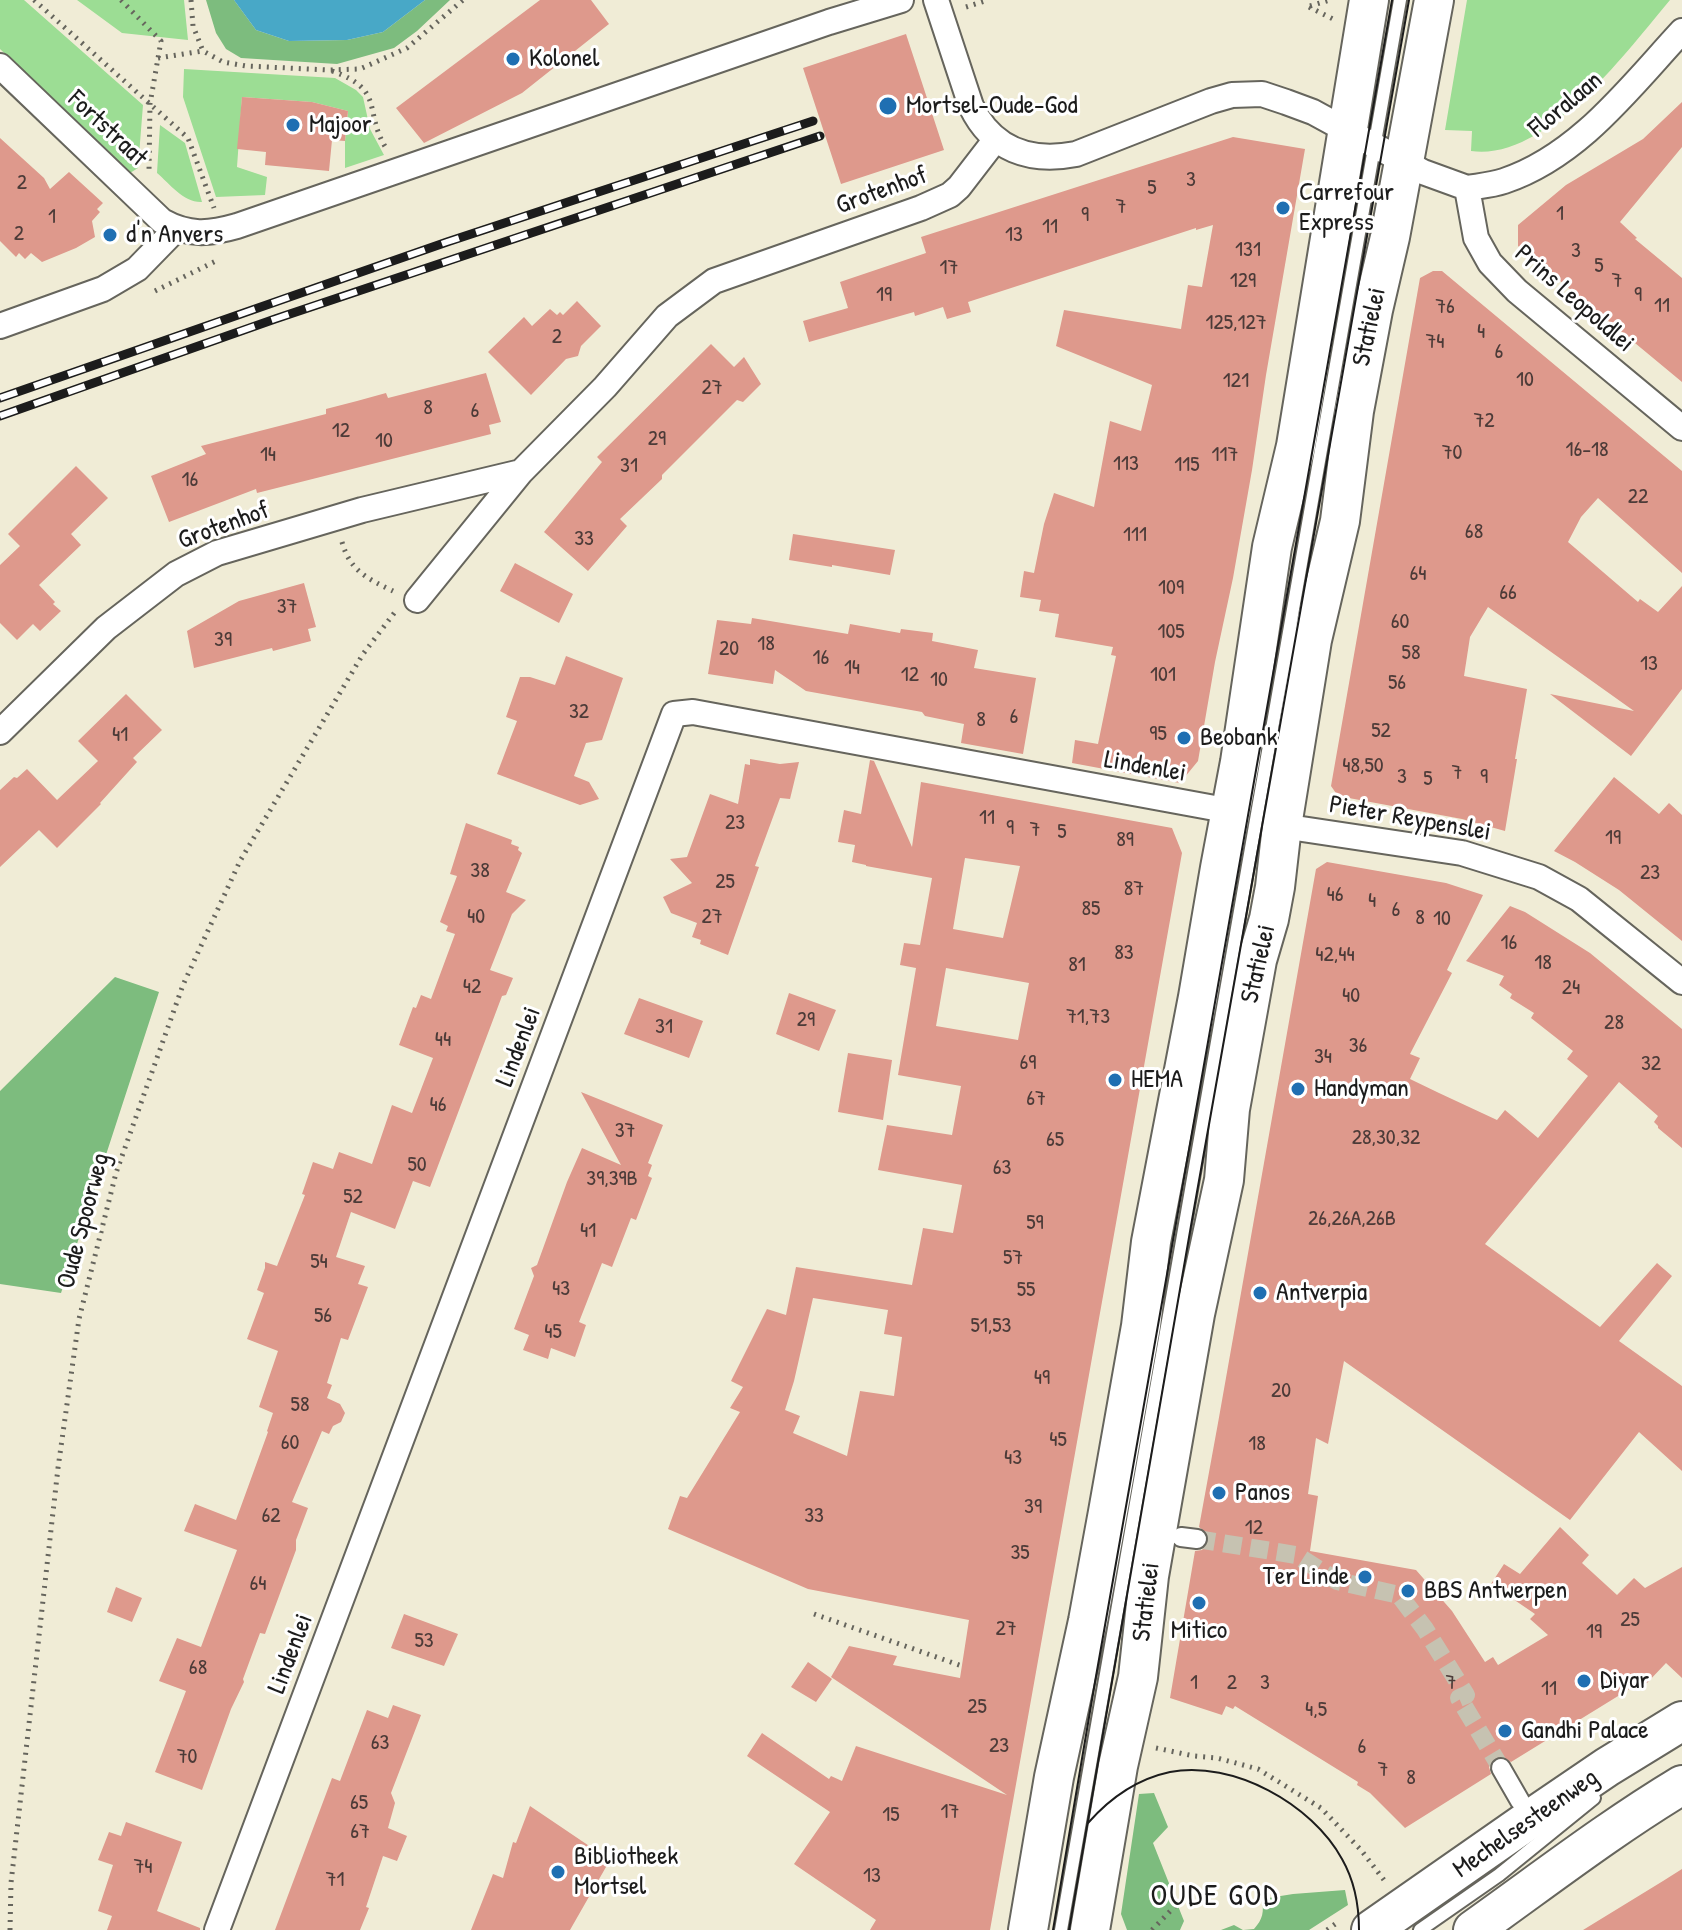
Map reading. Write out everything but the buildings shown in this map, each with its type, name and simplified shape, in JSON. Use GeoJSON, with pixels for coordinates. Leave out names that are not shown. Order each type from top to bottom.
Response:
{"type":"FeatureCollection","features":[{"type":"Feature","properties":{"kind":"main road","name":"Statielei"},"geometry":{"type":"LineString","coordinates":[[1028,1930],[1054,1777],[1088,1621],[1141,1326],[1151,1242],[1240,762],[1272,547],[1375,146],[1434,0]]}},
{"type":"Feature","properties":{"kind":"main road","name":"Statielei"},"geometry":{"type":"LineString","coordinates":[[1090,1930],[1118,1766],[1138,1677],[1149,1576],[1195,1314],[1224,1180],[1233,1094],[1257,960],[1275,887],[1312,640],[1340,521],[1356,397],[1375,146],[1356,12]]}},
{"type":"Feature","properties":{"kind":"main road","name":"Mechelsesteenweg"},"geometry":{"type":"LineString","coordinates":[[1391,1919],[1523,1824],[1682,1721]]}},
{"type":"Feature","properties":{"kind":"main road","name":"Mechelsesteenweg"},"geometry":{"type":"LineString","coordinates":[[1473,1930],[1638,1811],[1682,1785]]}},
{"type":"Feature","properties":{"kind":"street"},"geometry":{"type":"LineString","coordinates":[[0,326],[103,289],[137,269],[176,229],[192,233],[222,230],[901,0]]}},
{"type":"Feature","properties":{"kind":"street"},"geometry":{"type":"LineString","coordinates":[[936,0],[979,122],[996,139],[1013,149],[1033,156],[1056,158],[1076,154],[1211,101],[1232,95],[1262,94],[1313,112],[1423,172],[1467,188]]}},
{"type":"Feature","properties":{"kind":"street","name":"Floralaan"},"geometry":{"type":"LineString","coordinates":[[1467,188],[1503,181],[1565,149],[1594,125],[1682,31]]}},
{"type":"Feature","properties":{"kind":"street","name":"Fortstraat"},"geometry":{"type":"LineString","coordinates":[[0,66],[162,221],[176,229]]}},
{"type":"Feature","properties":{"kind":"street","name":"Grotenhof"},"geometry":{"type":"LineString","coordinates":[[417,600],[521,472],[605,387],[667,316],[714,281],[950,195],[996,139]]}},
{"type":"Feature","properties":{"kind":"street","name":"Prins Leopoldlei"},"geometry":{"type":"LineString","coordinates":[[1467,188],[1476,238],[1490,263],[1517,291],[1682,428]]}},
{"type":"Feature","properties":{"kind":"street","name":"Grotenhof"},"geometry":{"type":"LineString","coordinates":[[0,732],[106,628],[176,574],[217,553],[362,510],[521,472]]}},
{"type":"Feature","properties":{"kind":"street","name":"Lindenlei"},"geometry":{"type":"LineString","coordinates":[[217,1930],[674,714],[693,712],[1231,811]]}},
{"type":"Feature","properties":{"kind":"street","name":"Pieter Reypenslei"},"geometry":{"type":"LineString","coordinates":[[1282,826],[1462,853],[1539,877],[1579,899],[1682,982]]}},
{"type":"Feature","properties":{"kind":"street"},"geometry":{"type":"LineString","coordinates":[[1501,1768],[1520,1801]]}},
{"type":"Feature","properties":{"kind":"lane"},"geometry":{"type":"LineString","coordinates":[[1061,1930],[1400,0]]}},
{"type":"Feature","properties":{"kind":"lane"},"geometry":{"type":"LineString","coordinates":[[1391,1919],[1499,1875],[1607,1788]]}},
{"type":"Feature","properties":{"kind":"path"},"geometry":{"type":"LineString","coordinates":[[34,0],[188,138],[222,230]]}},
{"type":"Feature","properties":{"kind":"path"},"geometry":{"type":"LineString","coordinates":[[121,0],[161,41],[150,104],[149,174]]}},
{"type":"Feature","properties":{"kind":"path"},"geometry":{"type":"LineString","coordinates":[[191,0],[193,26],[203,51]]}},
{"type":"Feature","properties":{"kind":"path"},"geometry":{"type":"LineString","coordinates":[[158,58],[203,51],[223,62],[246,66],[360,69],[407,48],[463,0]]}},
{"type":"Feature","properties":{"kind":"path"},"geometry":{"type":"LineString","coordinates":[[1330,0],[1309,7],[1356,12]]}},
{"type":"Feature","properties":{"kind":"path"},"geometry":{"type":"LineString","coordinates":[[329,70],[348,77],[365,89],[375,115],[378,136],[398,170]]}},
{"type":"Feature","properties":{"kind":"path"},"geometry":{"type":"LineString","coordinates":[[336,518],[349,561],[358,571],[374,582],[417,600]]}},
{"type":"Feature","properties":{"kind":"path","name":"Oude Spoorweg"},"geometry":{"type":"LineString","coordinates":[[10,1930],[11,1883],[58,1468],[79,1319],[116,1173],[183,985],[240,861],[363,654],[401,604],[417,600]]}},
{"type":"Feature","properties":{"kind":"path"},"geometry":{"type":"LineString","coordinates":[[814,1614],[962,1666]]}},
{"type":"Feature","properties":{"kind":"path"},"geometry":{"type":"LineString","coordinates":[[1149,1747],[1217,1758],[1258,1769],[1321,1808],[1361,1850],[1391,1919]]}},
{"type":"Feature","properties":{"kind":"path"},"geometry":{"type":"LineString","coordinates":[[1152,1930],[1177,1904]]}},
{"type":"Feature","properties":{"kind":"green space"},"geometry":{"type":"Polygon","coordinates":[[[0,0],[24,0],[143,105],[138,168],[130,173],[0,49],[0,0]]]}},
{"type":"Feature","properties":{"kind":"green space"},"geometry":{"type":"Polygon","coordinates":[[[77,0],[184,0],[188,40],[122,33],[77,0]]]}},
{"type":"Feature","properties":{"kind":"green space"},"geometry":{"type":"Polygon","coordinates":[[[206,0],[234,0],[256,30],[289,41],[347,40],[383,32],[425,0],[450,0],[394,48],[337,64],[241,58],[226,49],[216,33],[206,0]]]}},
{"type":"Feature","properties":{"kind":"green space"},"geometry":{"type":"Polygon","coordinates":[[[1467,0],[1670,0],[1608,73],[1556,122],[1528,139],[1499,150],[1471,151],[1472,131],[1445,130],[1467,0]]]}},
{"type":"Feature","properties":{"kind":"green space"},"geometry":{"type":"Polygon","coordinates":[[[184,69],[335,78],[363,97],[370,129],[384,155],[345,168],[348,111],[312,102],[242,97],[237,167],[267,177],[265,195],[216,197],[183,97],[184,69]]]}},
{"type":"Feature","properties":{"kind":"green space"},"geometry":{"type":"Polygon","coordinates":[[[160,125],[185,143],[202,202],[183,196],[157,173],[160,125]]]}},
{"type":"Feature","properties":{"kind":"green space"},"geometry":{"type":"Polygon","coordinates":[[[115,977],[159,992],[61,1293],[0,1284],[0,1091],[115,977]]]}},
{"type":"Feature","properties":{"kind":"green space"},"geometry":{"type":"Polygon","coordinates":[[[1154,1793],[1168,1827],[1153,1843],[1184,1921],[1180,1930],[1127,1930],[1121,1914],[1139,1794],[1154,1793]]]}},
{"type":"Feature","properties":{"kind":"green space"},"geometry":{"type":"Polygon","coordinates":[[[1345,1890],[1348,1905],[1309,1930],[1243,1930],[1254,1929],[1259,1922],[1263,1912],[1262,1899],[1345,1890]]]}},
{"type":"Feature","properties":{"kind":"green space"},"geometry":{"type":"Polygon","coordinates":[[[1234,1925],[1243,1930],[1221,1930],[1234,1925]]]}},
{"type":"Feature","properties":{"kind":"water"},"geometry":{"type":"Polygon","coordinates":[[[234,0],[425,0],[383,32],[347,40],[289,41],[256,30],[234,0]]]}},
{"type":"Feature","properties":{"kind":"tunnel"},"geometry":{"type":"LineString","coordinates":[[1197,1539],[1296,1555],[1337,1581],[1399,1595],[1425,1629],[1466,1695],[1459,1698],[1501,1768]]}},
{"type":"Feature","properties":{"kind":"tram line"},"geometry":{"type":"LineString","coordinates":[[1053,1930],[1392,0]]}},
{"type":"Feature","properties":{"kind":"tram line"},"geometry":{"type":"LineString","coordinates":[[1069,1930],[1409,0]]}},
{"type":"Feature","properties":{"kind":"tram line"},"geometry":{"type":"LineString","coordinates":[[1088,1823],[1105,1805],[1125,1791],[1158,1775],[1194,1770],[1244,1780],[1291,1804],[1329,1839],[1353,1884],[1359,1930]]}},
{"type":"Feature","properties":{"kind":"railway"},"geometry":{"type":"LineString","coordinates":[[0,398],[447,242],[813,121]]}},
{"type":"Feature","properties":{"kind":"railway"},"geometry":{"type":"LineString","coordinates":[[0,416],[275,319],[820,136]]}},
{"type":"Feature","properties":{"kind":"place","name":"Kolonel"},"geometry":{"type":"Point","coordinates":[513,59]}},
{"type":"Feature","properties":{"kind":"place","name":"Mortsel-Oude-God"},"geometry":{"type":"Point","coordinates":[888,106]}},
{"type":"Feature","properties":{"kind":"place","name":"Majoor"},"geometry":{"type":"Point","coordinates":[293,125]}},
{"type":"Feature","properties":{"kind":"place","name":"Carrefour Express"},"geometry":{"type":"Point","coordinates":[1283,208]}},
{"type":"Feature","properties":{"kind":"place","name":"d'n Anvers"},"geometry":{"type":"Point","coordinates":[110,235]}},
{"type":"Feature","properties":{"kind":"place","name":"Beobank"},"geometry":{"type":"Point","coordinates":[1184,738]}},
{"type":"Feature","properties":{"kind":"place","name":"HEMA"},"geometry":{"type":"Point","coordinates":[1115,1080]}},
{"type":"Feature","properties":{"kind":"place","name":"Handyman"},"geometry":{"type":"Point","coordinates":[1298,1089]}},
{"type":"Feature","properties":{"kind":"place","name":"Antverpia"},"geometry":{"type":"Point","coordinates":[1260,1293]}},
{"type":"Feature","properties":{"kind":"place","name":"Panos"},"geometry":{"type":"Point","coordinates":[1219,1493]}},
{"type":"Feature","properties":{"kind":"place","name":"Ter Linde"},"geometry":{"type":"Point","coordinates":[1365,1577]}},
{"type":"Feature","properties":{"kind":"place","name":"BBS Antwerpen"},"geometry":{"type":"Point","coordinates":[1408,1591]}},
{"type":"Feature","properties":{"kind":"place","name":"Mitico"},"geometry":{"type":"Point","coordinates":[1199,1603]}},
{"type":"Feature","properties":{"kind":"place","name":"Diyar"},"geometry":{"type":"Point","coordinates":[1584,1681]}},
{"type":"Feature","properties":{"kind":"place","name":"Gandhi Palace"},"geometry":{"type":"Point","coordinates":[1505,1731]}},
{"type":"Feature","properties":{"kind":"place","name":"Bibliotheek Mortsel"},"geometry":{"type":"Point","coordinates":[558,1872]}},
{"type":"Feature","properties":{"kind":"district","name":"OUDE GOD"},"geometry":{"type":"Point","coordinates":[1215,1897]}}]}
